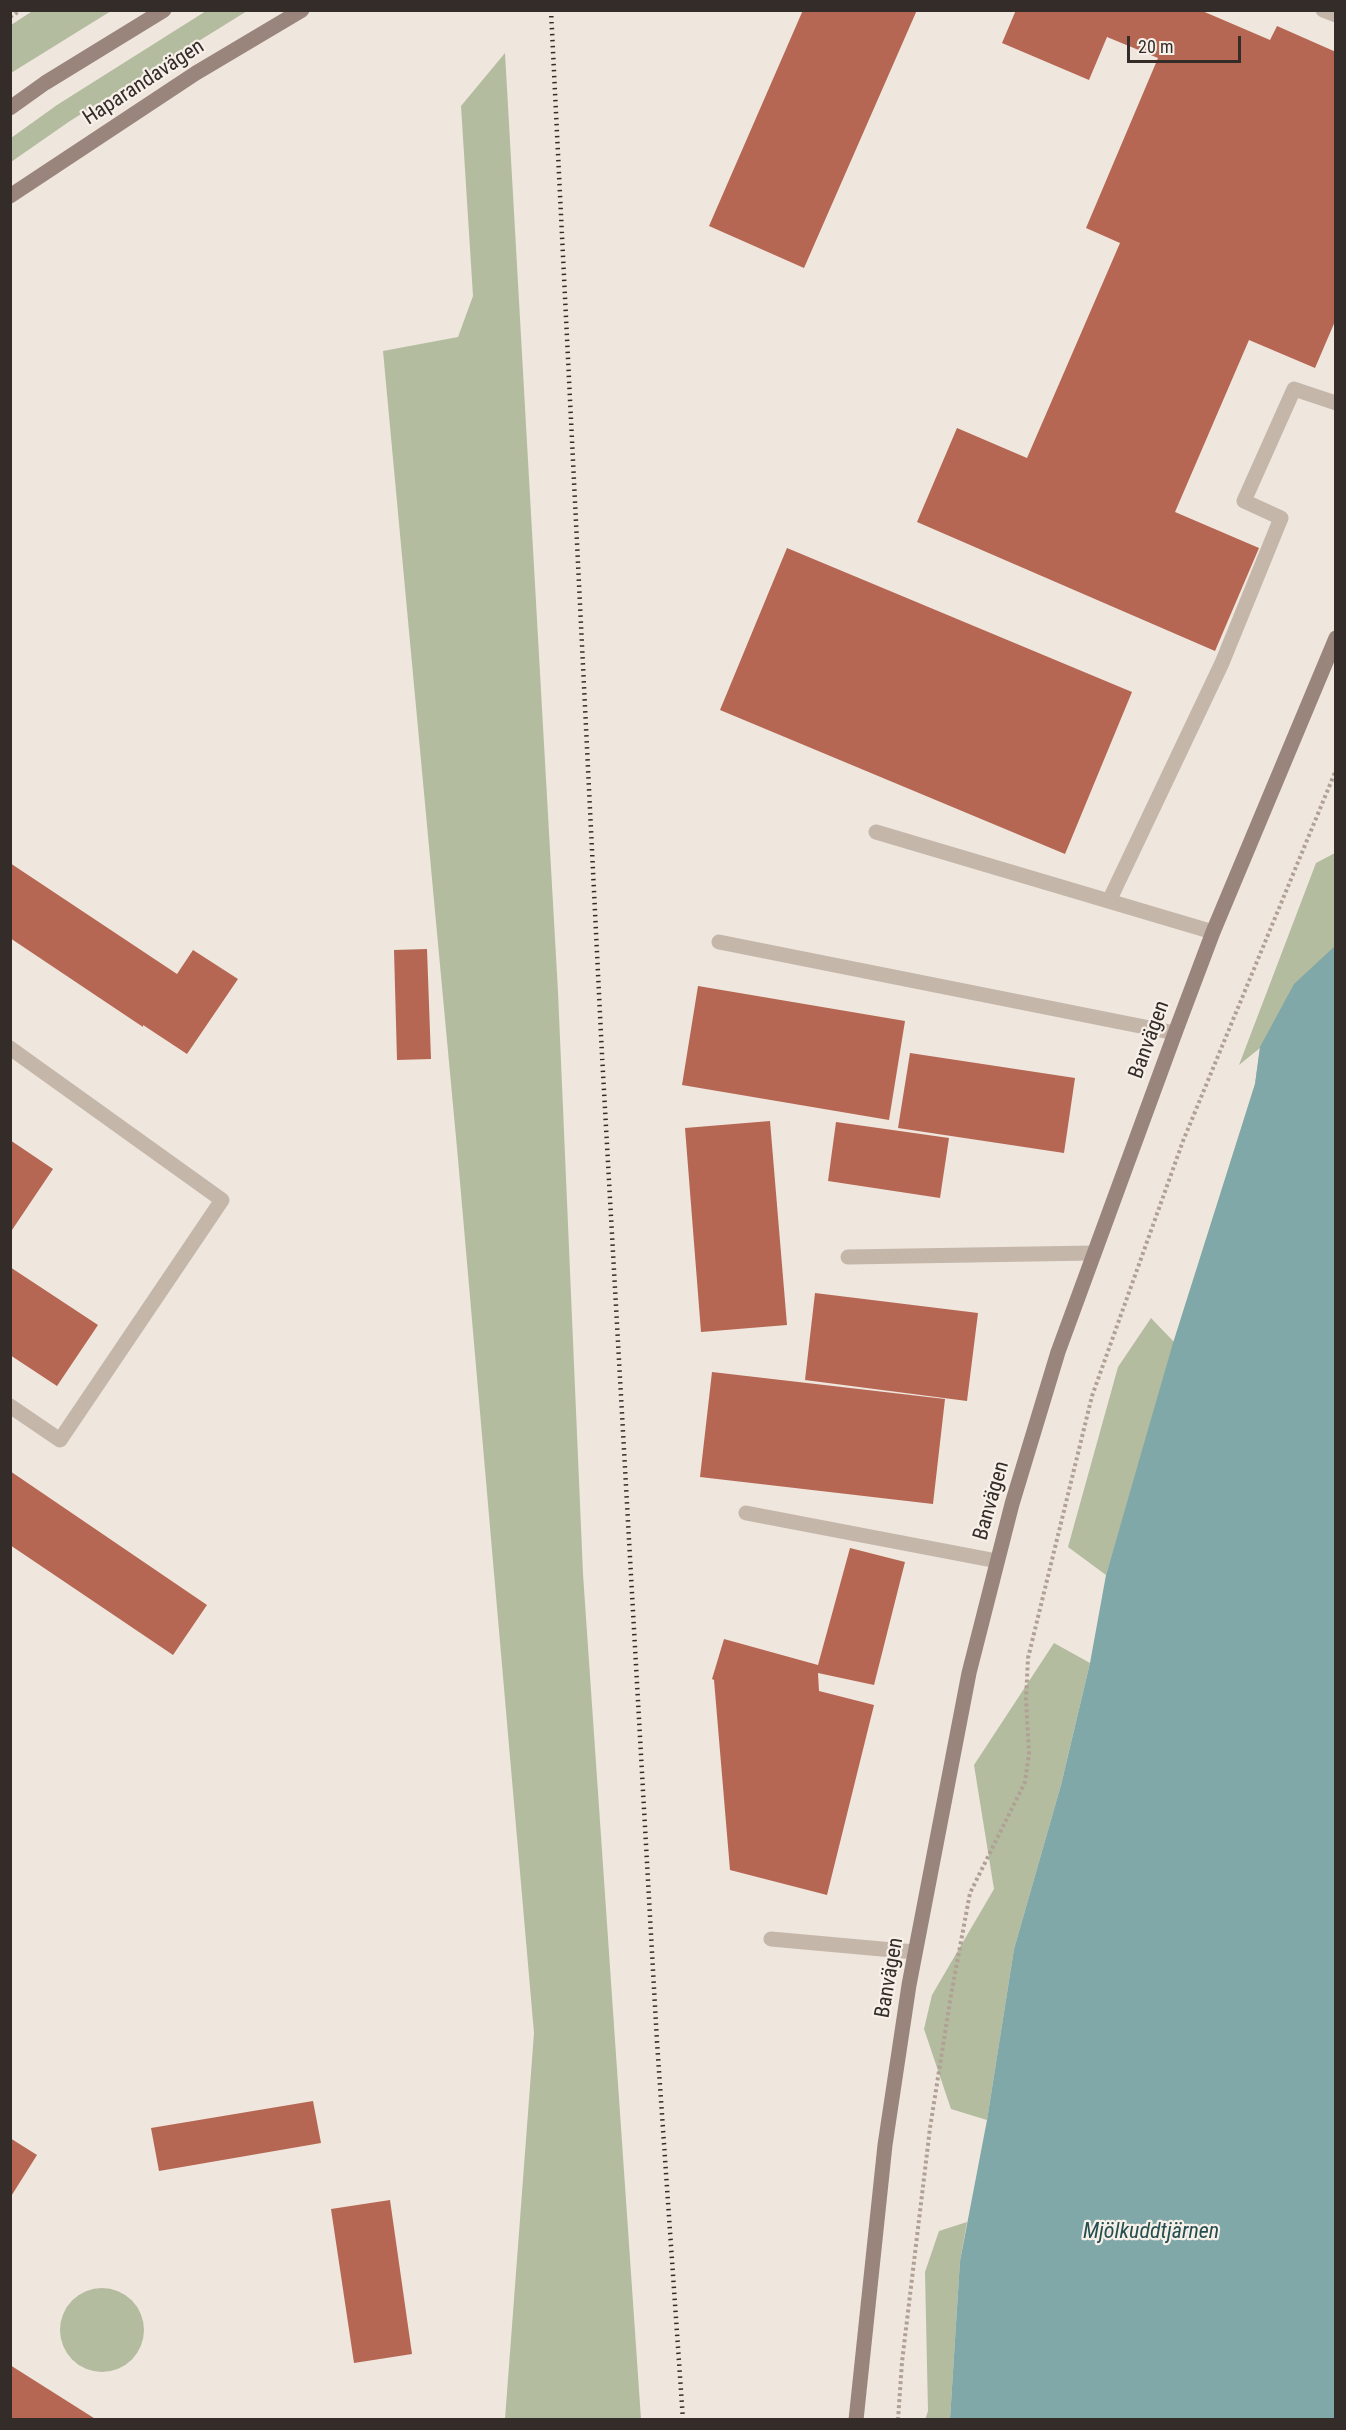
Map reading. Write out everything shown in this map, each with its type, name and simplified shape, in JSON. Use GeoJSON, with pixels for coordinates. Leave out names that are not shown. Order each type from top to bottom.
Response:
{"type":"FeatureCollection","features":[{"type":"Feature","properties":{"kind":"street"},"geometry":{"type":"LineString","coordinates":[[10,108],[45,83],[164,10]]}},
{"type":"Feature","properties":{"kind":"street","name":"Haparandavägen"},"geometry":{"type":"LineString","coordinates":[[10,196],[196,73],[302,10]]}},
{"type":"Feature","properties":{"kind":"street","name":"Banvägen"},"geometry":{"type":"LineString","coordinates":[[856,2420],[885,2145],[915,1952],[969,1673],[1012,1504],[1058,1352],[1212,932],[1335,638]]}},
{"type":"Feature","properties":{"kind":"lane"},"geometry":{"type":"LineString","coordinates":[[1323,10],[1335,15]]}},
{"type":"Feature","properties":{"kind":"lane"},"geometry":{"type":"LineString","coordinates":[[1109,901],[1222,663],[1281,518],[1244,501],[1294,389],[1335,403]]}},
{"type":"Feature","properties":{"kind":"lane"},"geometry":{"type":"LineString","coordinates":[[876,832],[1212,932]]}},
{"type":"Feature","properties":{"kind":"lane"},"geometry":{"type":"LineString","coordinates":[[719,942],[1175,1033]]}},
{"type":"Feature","properties":{"kind":"lane"},"geometry":{"type":"LineString","coordinates":[[10,1048],[222,1200],[60,1440],[10,1406]]}},
{"type":"Feature","properties":{"kind":"lane"},"geometry":{"type":"LineString","coordinates":[[848,1257],[1094,1254]]}},
{"type":"Feature","properties":{"kind":"lane"},"geometry":{"type":"LineString","coordinates":[[746,1513],[997,1561]]}},
{"type":"Feature","properties":{"kind":"lane"},"geometry":{"type":"LineString","coordinates":[[771,1939],[915,1952]]}},
{"type":"Feature","properties":{"kind":"path"},"geometry":{"type":"LineString","coordinates":[[10,17],[21,10]]}},
{"type":"Feature","properties":{"kind":"path"},"geometry":{"type":"LineString","coordinates":[[898,2420],[902,2362],[930,2128],[970,1893],[1025,1782],[1029,1754],[1026,1699],[1028,1658],[1092,1396],[1183,1142],[1335,771]]}},
{"type":"Feature","properties":{"kind":"green space"},"geometry":{"type":"Polygon","coordinates":[[[34,10],[111,11],[11,73],[11,25],[34,10]]]}},
{"type":"Feature","properties":{"kind":"green space"},"geometry":{"type":"Polygon","coordinates":[[[206,11],[247,11],[70,121],[11,162],[11,138],[57,105],[206,11]]]}},
{"type":"Feature","properties":{"kind":"green space"},"geometry":{"type":"Polygon","coordinates":[[[505,53],[558,992],[583,1574],[641,2419],[505,2419],[534,2033],[458,1159],[383,351],[458,337],[473,296],[461,106],[505,53]]]}},
{"type":"Feature","properties":{"kind":"green space"},"geometry":{"type":"Polygon","coordinates":[[[1335,853],[1336,1201],[1142,1454],[1106,1575],[1068,1547],[1118,1367],[1151,1318],[1174,1342],[1255,1084],[1260,1048],[1239,1065],[1316,863],[1335,853]]]}},
{"type":"Feature","properties":{"kind":"green space"},"geometry":{"type":"Polygon","coordinates":[[[1054,1643],[1090,1663],[1061,1785],[1014,1949],[987,2120],[951,2109],[924,2029],[932,1995],[994,1889],[974,1765],[1054,1643]]]}},
{"type":"Feature","properties":{"kind":"green space"},"geometry":{"type":"Polygon","coordinates":[[[967,2222],[960,2261],[950,2419],[925,2420],[928,2411],[925,2272],[939,2231],[967,2222]]]}},
{"type":"Feature","properties":{"kind":"green space"},"geometry":{"type":"Polygon","coordinates":[[[102,2288],[125,2295],[137,2307],[144,2330],[137,2353],[125,2365],[102,2372],[79,2365],[67,2353],[60,2330],[67,2307],[79,2295],[102,2288]]]}},
{"type":"Feature","properties":{"kind":"water","name":"Mjölkuddtjärnen"},"geometry":{"type":"Polygon","coordinates":[[[1335,946],[1335,2419],[950,2419],[960,2261],[987,2120],[1014,1949],[1061,1785],[1090,1663],[1106,1575],[1173,1343],[1255,1084],[1260,1047],[1294,984],[1335,946]]]}},
{"type":"Feature","properties":{"kind":"building"},"geometry":{"type":"Polygon","coordinates":[[[803,10],[917,10],[804,268],[709,226],[803,10]]]}},
{"type":"Feature","properties":{"kind":"building"},"geometry":{"type":"Polygon","coordinates":[[[1016,10],[1200,10],[1270,40],[1277,26],[1336,52],[1336,319],[1315,368],[1249,340],[1175,512],[1259,548],[1215,651],[917,522],[957,428],[1027,458],[1120,243],[1086,228],[1158,58],[1107,37],[1089,80],[1002,43],[1016,10]]]}},
{"type":"Feature","properties":{"kind":"building"},"geometry":{"type":"Polygon","coordinates":[[[787,548],[1132,692],[1065,854],[720,710],[787,548]]]}},
{"type":"Feature","properties":{"kind":"building"},"geometry":{"type":"Polygon","coordinates":[[[10,863],[177,974],[193,950],[238,979],[187,1054],[10,938],[10,863]]]}},
{"type":"Feature","properties":{"kind":"building"},"geometry":{"type":"Polygon","coordinates":[[[427,949],[431,1059],[397,1060],[394,950],[427,949]]]}},
{"type":"Feature","properties":{"kind":"building"},"geometry":{"type":"Polygon","coordinates":[[[698,986],[905,1021],[889,1120],[682,1085],[698,986]]]}},
{"type":"Feature","properties":{"kind":"building"},"geometry":{"type":"Polygon","coordinates":[[[910,1053],[1075,1078],[1064,1153],[898,1128],[910,1053]]]}},
{"type":"Feature","properties":{"kind":"building"},"geometry":{"type":"Polygon","coordinates":[[[770,1121],[787,1325],[701,1332],[685,1128],[770,1121]]]}},
{"type":"Feature","properties":{"kind":"building"},"geometry":{"type":"Polygon","coordinates":[[[836,1122],[949,1138],[940,1198],[828,1181],[836,1122]]]}},
{"type":"Feature","properties":{"kind":"building"},"geometry":{"type":"Polygon","coordinates":[[[10,1140],[53,1169],[10,1233],[10,1140]]]}},
{"type":"Feature","properties":{"kind":"building"},"geometry":{"type":"Polygon","coordinates":[[[10,1267],[98,1325],[57,1386],[10,1355],[10,1267]]]}},
{"type":"Feature","properties":{"kind":"building"},"geometry":{"type":"Polygon","coordinates":[[[815,1293],[978,1313],[967,1401],[805,1380],[815,1293]]]}},
{"type":"Feature","properties":{"kind":"building"},"geometry":{"type":"Polygon","coordinates":[[[712,1372],[945,1399],[933,1504],[700,1477],[712,1372]]]}},
{"type":"Feature","properties":{"kind":"building"},"geometry":{"type":"Polygon","coordinates":[[[10,1471],[207,1605],[173,1655],[10,1545],[10,1471]]]}},
{"type":"Feature","properties":{"kind":"building"},"geometry":{"type":"Polygon","coordinates":[[[850,1548],[905,1562],[874,1685],[818,1673],[819,1691],[874,1705],[827,1895],[730,1870],[714,1680],[712,1679],[724,1639],[818,1665],[850,1548]]]}},
{"type":"Feature","properties":{"kind":"building"},"geometry":{"type":"Polygon","coordinates":[[[313,2101],[321,2143],[159,2171],[151,2128],[313,2101]]]}},
{"type":"Feature","properties":{"kind":"building"},"geometry":{"type":"Polygon","coordinates":[[[10,2138],[37,2155],[10,2198],[10,2138]]]}},
{"type":"Feature","properties":{"kind":"building"},"geometry":{"type":"Polygon","coordinates":[[[390,2200],[412,2354],[354,2363],[331,2209],[390,2200]]]}},
{"type":"Feature","properties":{"kind":"building"},"geometry":{"type":"Polygon","coordinates":[[[10,2365],[97,2420],[10,2420],[10,2365]]]}},
{"type":"Feature","properties":{"kind":"railway"},"geometry":{"type":"LineString","coordinates":[[551,10],[602,1055],[657,2042],[683,2420]]}}]}
